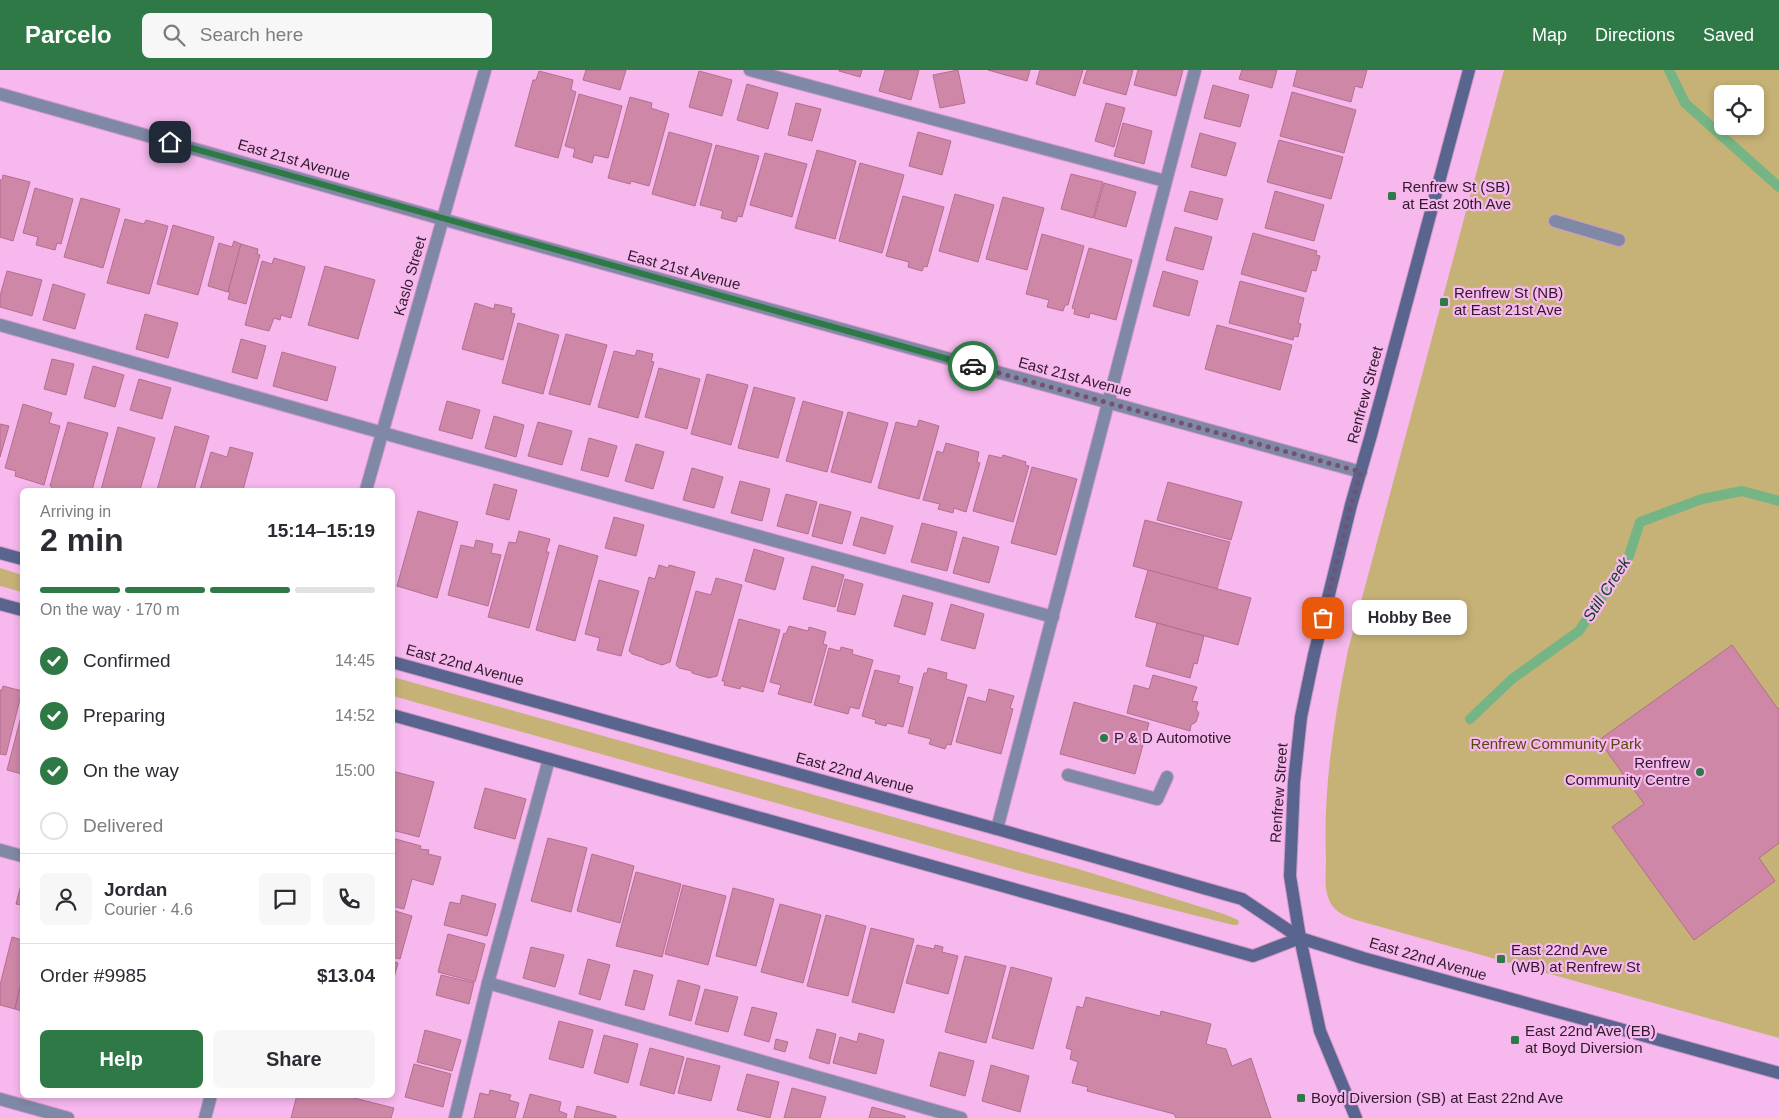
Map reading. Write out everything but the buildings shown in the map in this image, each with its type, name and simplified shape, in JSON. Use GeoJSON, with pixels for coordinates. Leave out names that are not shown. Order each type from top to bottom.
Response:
{"type":"FeatureCollection","features":[{"type":"Feature","properties":{"kind":"street","name":"Kaslo Street"},"geometry":{"type":"LineString","coordinates":[[367,488],[485,70]]}},
{"type":"Feature","properties":{"kind":"street"},"geometry":{"type":"LineString","coordinates":[[750,70],[1165,181]]}},
{"type":"Feature","properties":{"kind":"street"},"geometry":{"type":"LineString","coordinates":[[997,829],[1195,70]]}},
{"type":"Feature","properties":{"kind":"street","name":"Renfrew Street"},"geometry":{"type":"LineString","coordinates":[[1356,1118],[1320,1031],[1300,938],[1290,876],[1292,807],[1301,717],[1348,514],[1469,70]]}},
{"type":"Feature","properties":{"kind":"street","name":"East 21st Avenue"},"geometry":{"type":"LineString","coordinates":[[0,94],[1108,404],[1361,472]]}},
{"type":"Feature","properties":{"kind":"street"},"geometry":{"type":"LineString","coordinates":[[1555,221],[1619,240]]}},
{"type":"Feature","properties":{"kind":"street"},"geometry":{"type":"LineString","coordinates":[[0,325],[383,433],[1053,617]]}},
{"type":"Feature","properties":{"kind":"street"},"geometry":{"type":"LineString","coordinates":[[0,553],[20,558]]}},
{"type":"Feature","properties":{"kind":"street"},"geometry":{"type":"LineString","coordinates":[[0,604],[20,609]]}},
{"type":"Feature","properties":{"kind":"street","name":"East 22nd Avenue"},"geometry":{"type":"LineString","coordinates":[[395,663],[997,829],[1242,899],[1300,938],[1381,963],[1779,1073]]}},
{"type":"Feature","properties":{"kind":"street"},"geometry":{"type":"LineString","coordinates":[[395,716],[1253,956],[1300,938]]}},
{"type":"Feature","properties":{"kind":"street"},"geometry":{"type":"LineString","coordinates":[[455,1118],[488,984],[549,759]]}},
{"type":"Feature","properties":{"kind":"street"},"geometry":{"type":"LineString","coordinates":[[1068,775],[1157,799],[1168,777]]}},
{"type":"Feature","properties":{"kind":"street"},"geometry":{"type":"LineString","coordinates":[[0,850],[20,855]]}},
{"type":"Feature","properties":{"kind":"street"},"geometry":{"type":"LineString","coordinates":[[488,984],[961,1118]]}},
{"type":"Feature","properties":{"kind":"street"},"geometry":{"type":"LineString","coordinates":[[205,1118],[210,1098]]}},
{"type":"Feature","properties":{"kind":"street"},"geometry":{"type":"LineString","coordinates":[[0,1099],[68,1118]]}},
{"type":"Feature","properties":{"kind":"green space","name":"Renfrew Community Park"},"geometry":{"type":"Polygon","coordinates":[[[1504,70],[1779,70],[1779,1038],[1356,920],[1343,915],[1335,909],[1327,893],[1325,878],[1326,806],[1338,702],[1348,650],[1504,70]]]}},
{"type":"Feature","properties":{"kind":"green space"},"geometry":{"type":"Polygon","coordinates":[[[0,568],[20,574],[20,591],[0,586],[0,568]]]}},
{"type":"Feature","properties":{"kind":"green space"},"geometry":{"type":"Polygon","coordinates":[[[395,678],[1075,868],[1224,914],[1238,920],[1239,923],[1233,925],[1027,873],[395,697],[395,678]]]}},
{"type":"Feature","properties":{"kind":"waterway","name":"Still Creek"},"geometry":{"type":"LineString","coordinates":[[1669,70],[1685,103],[1779,187]]}},
{"type":"Feature","properties":{"kind":"waterway","name":"Still Creek"},"geometry":{"type":"LineString","coordinates":[[1470,719],[1512,679],[1579,631],[1629,556],[1640,522],[1702,499],[1742,491],[1779,501]]}},
{"type":"Feature","properties":{"kind":"way so far"},"geometry":{"type":"LineString","coordinates":[[973,366],[1361,472],[1323,618]]}},
{"type":"Feature","properties":{"kind":"place","name":"Renfrew St (SB) at East 20th Ave"},"geometry":{"type":"Point","coordinates":[1392,196]}},
{"type":"Feature","properties":{"kind":"place","name":"Renfrew St (NB) at East 21st Ave"},"geometry":{"type":"Point","coordinates":[1444,302]}},
{"type":"Feature","properties":{"kind":"place","name":"Hobby Bee"},"geometry":{"type":"Point","coordinates":[1323,618]}},
{"type":"Feature","properties":{"kind":"place","name":"P & D Automotive"},"geometry":{"type":"Point","coordinates":[1104,738]}},
{"type":"Feature","properties":{"kind":"place","name":"Renfrew Community Centre"},"geometry":{"type":"Point","coordinates":[1700,772]}},
{"type":"Feature","properties":{"kind":"place","name":"East 22nd Ave (WB) at Renfrew St"},"geometry":{"type":"Point","coordinates":[1501,959]}},
{"type":"Feature","properties":{"kind":"place","name":"East 22nd Ave (EB) at Boyd Diversion"},"geometry":{"type":"Point","coordinates":[1515,1040]}},
{"type":"Feature","properties":{"kind":"place","name":"Boyd Diversion (SB) at East 22nd Ave"},"geometry":{"type":"Point","coordinates":[1301,1098]}},
{"type":"Feature","properties":{"kind":"route"},"geometry":{"type":"LineString","coordinates":[[170,142],[973,366]]}}]}
